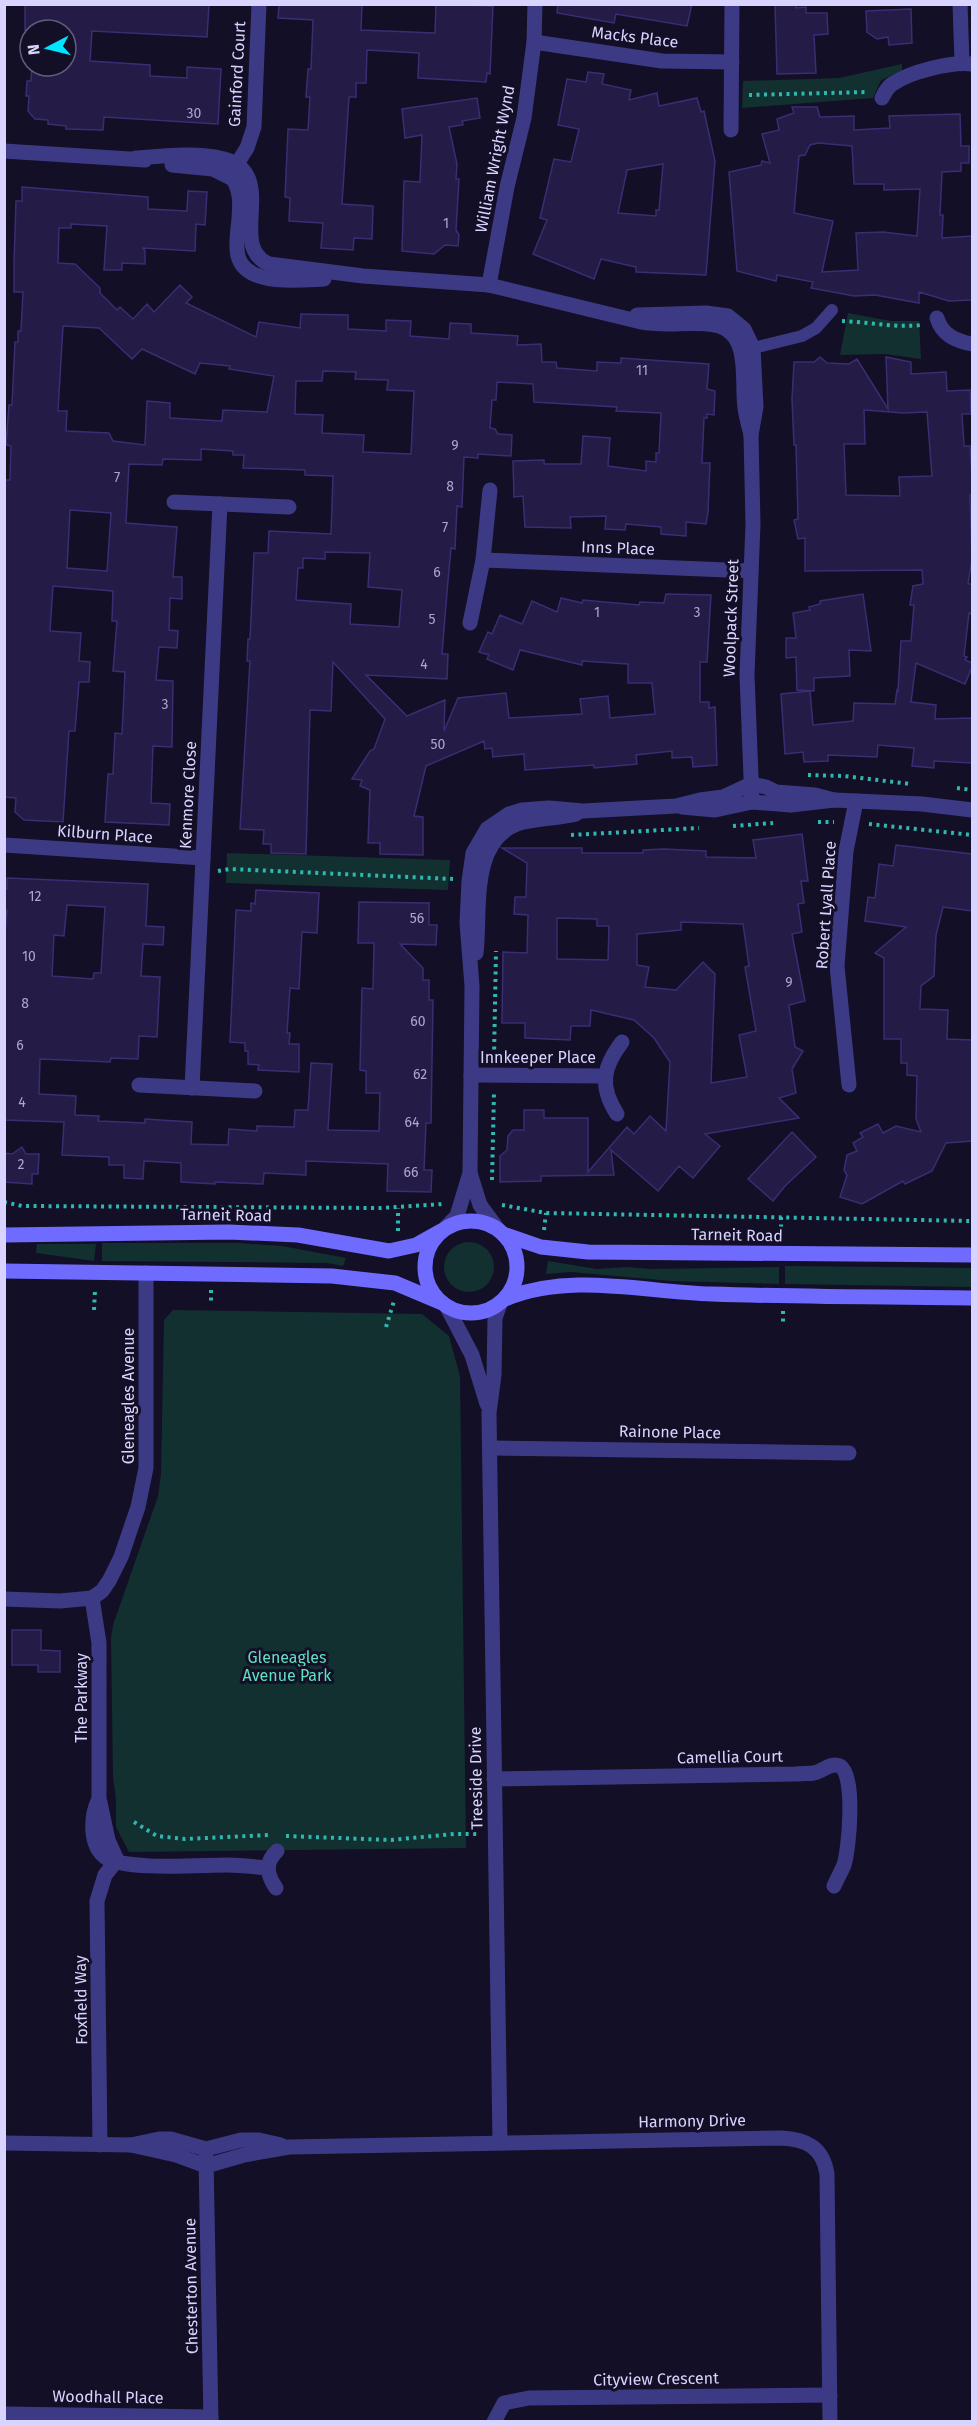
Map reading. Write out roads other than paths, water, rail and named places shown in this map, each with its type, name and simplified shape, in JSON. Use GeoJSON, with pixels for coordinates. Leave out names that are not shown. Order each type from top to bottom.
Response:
{"type":"FeatureCollection","features":[{"type":"Feature","properties":{"kind":"main road"},"geometry":{"type":"LineString","coordinates":[[443,1304],[430,1289],[425,1274],[425,1258],[431,1243],[443,1230],[458,1222],[471,1220],[484,1222],[500,1231],[512,1245],[517,1266],[513,1287],[502,1301]]}},
{"type":"Feature","properties":{"kind":"main road","name":"Tarneit Road"},"geometry":{"type":"LineString","coordinates":[[4,1236],[229,1232],[298,1236],[389,1251],[416,1245],[443,1230]]}},
{"type":"Feature","properties":{"kind":"main road","name":"Tarneit Road"},"geometry":{"type":"LineString","coordinates":[[500,1231],[541,1247],[588,1252],[972,1256]]}},
{"type":"Feature","properties":{"kind":"main road"},"geometry":{"type":"LineString","coordinates":[[4,1261],[67,1273]]}},
{"type":"Feature","properties":{"kind":"main road"},"geometry":{"type":"LineString","coordinates":[[4,1271],[332,1275],[395,1283],[459,1312],[474,1313],[487,1311],[502,1301],[541,1287],[584,1284],[714,1294],[972,1299]]}},
{"type":"Feature","properties":{"kind":"street","name":"Gainford Court"},"geometry":{"type":"LineString","coordinates":[[233,170],[247,148],[254,127],[260,4]]}},
{"type":"Feature","properties":{"kind":"street","name":"William Wright Wynd"},"geometry":{"type":"LineString","coordinates":[[489,285],[507,187],[524,118],[534,42],[535,4]]}},
{"type":"Feature","properties":{"kind":"street"},"geometry":{"type":"LineString","coordinates":[[731,130],[732,4]]}},
{"type":"Feature","properties":{"kind":"street"},"geometry":{"type":"LineString","coordinates":[[884,94],[891,84],[901,79],[967,63],[960,4]]}},
{"type":"Feature","properties":{"kind":"street","name":"Macks Place"},"geometry":{"type":"LineString","coordinates":[[534,42],[662,61],[732,62]]}},
{"type":"Feature","properties":{"kind":"street"},"geometry":{"type":"LineString","coordinates":[[4,151],[136,158],[169,165],[233,170]]}},
{"type":"Feature","properties":{"kind":"street","name":"Woolpack Street"},"geometry":{"type":"LineString","coordinates":[[233,170],[239,192],[237,254],[246,271],[255,276],[266,279],[363,276],[489,285],[617,315],[717,313],[737,322],[744,329],[756,407],[751,435],[751,571],[747,675],[752,802]]}},
{"type":"Feature","properties":{"kind":"street"},"geometry":{"type":"LineString","coordinates":[[938,322],[947,334],[960,342],[972,344]]}},
{"type":"Feature","properties":{"kind":"street"},"geometry":{"type":"LineString","coordinates":[[470,623],[483,560],[490,490]]}},
{"type":"Feature","properties":{"kind":"street"},"geometry":{"type":"LineString","coordinates":[[174,502],[289,507]]}},
{"type":"Feature","properties":{"kind":"street","name":"Kenmore Close"},"geometry":{"type":"LineString","coordinates":[[192,1088],[220,504]]}},
{"type":"Feature","properties":{"kind":"street","name":"Inns Place"},"geometry":{"type":"LineString","coordinates":[[483,560],[751,571]]}},
{"type":"Feature","properties":{"kind":"street"},"geometry":{"type":"LineString","coordinates":[[676,806],[723,797],[751,784],[776,792],[815,795],[834,800]]}},
{"type":"Feature","properties":{"kind":"street"},"geometry":{"type":"LineString","coordinates":[[443,1230],[457,1216],[463,1203],[470,1173],[472,986],[467,923],[468,880],[472,854],[479,840],[496,821],[509,814],[535,808],[583,812],[676,806],[715,810],[752,802],[777,805],[834,800],[922,804],[972,810]]}},
{"type":"Feature","properties":{"kind":"street","name":"Robert Lyall Place"},"geometry":{"type":"LineString","coordinates":[[849,1085],[837,966],[841,899],[850,822],[856,801]]}},
{"type":"Feature","properties":{"kind":"street"},"geometry":{"type":"LineString","coordinates":[[472,986],[479,929],[482,866],[490,847],[502,832],[514,825],[527,821],[556,819],[583,812]]}},
{"type":"Feature","properties":{"kind":"street","name":"Kilburn Place"},"geometry":{"type":"LineString","coordinates":[[4,845],[203,858]]}},
{"type":"Feature","properties":{"kind":"street","name":"Innkeeper Place"},"geometry":{"type":"LineString","coordinates":[[617,1114],[609,1101],[605,1076],[608,1064],[622,1042]]}},
{"type":"Feature","properties":{"kind":"street","name":"Innkeeper Place"},"geometry":{"type":"LineString","coordinates":[[471,1075],[605,1076]]}},
{"type":"Feature","properties":{"kind":"street"},"geometry":{"type":"LineString","coordinates":[[139,1085],[255,1091]]}},
{"type":"Feature","properties":{"kind":"street"},"geometry":{"type":"LineString","coordinates":[[470,1173],[480,1205],[500,1231]]}},
{"type":"Feature","properties":{"kind":"street","name":"Gleneagles Avenue"},"geometry":{"type":"LineString","coordinates":[[92,1598],[110,1581],[121,1557],[138,1507],[146,1468],[146,1273]]}},
{"type":"Feature","properties":{"kind":"street","name":"Treeside Drive"},"geometry":{"type":"LineString","coordinates":[[500,2142],[489,1413],[494,1375],[495,1318],[502,1301]]}},
{"type":"Feature","properties":{"kind":"street","name":"Treeside Drive"},"geometry":{"type":"LineString","coordinates":[[443,1304],[472,1355],[483,1385],[489,1413]]}},
{"type":"Feature","properties":{"kind":"street","name":"Rainone Place"},"geometry":{"type":"LineString","coordinates":[[490,1448],[849,1453]]}},
{"type":"Feature","properties":{"kind":"street"},"geometry":{"type":"LineString","coordinates":[[4,1599],[60,1601],[92,1598]]}},
{"type":"Feature","properties":{"kind":"street","name":"The Parkway"},"geometry":{"type":"LineString","coordinates":[[92,1598],[99,1643],[99,1798],[108,1840],[117,1860]]}},
{"type":"Feature","properties":{"kind":"street","name":"Camellia Court"},"geometry":{"type":"LineString","coordinates":[[494,1779],[796,1774],[815,1773],[832,1765],[838,1765],[844,1769],[849,1786],[850,1836],[844,1864],[834,1886]]}},
{"type":"Feature","properties":{"kind":"street"},"geometry":{"type":"LineString","coordinates":[[276,1888],[268,1868],[270,1860],[277,1851]]}},
{"type":"Feature","properties":{"kind":"street"},"geometry":{"type":"LineString","coordinates":[[117,1860],[143,1866],[230,1865],[268,1868]]}},
{"type":"Feature","properties":{"kind":"street","name":"Foxfield Way"},"geometry":{"type":"LineString","coordinates":[[100,2145],[97,1901],[105,1875],[117,1860]]}},
{"type":"Feature","properties":{"kind":"street","name":"Harmony Drive"},"geometry":{"type":"LineString","coordinates":[[131,2145],[176,2155],[206,2166],[244,2155],[289,2147],[782,2138],[801,2140],[816,2148],[822,2155],[827,2174],[830,2421]]}},
{"type":"Feature","properties":{"kind":"street","name":"Harmony Drive"},"geometry":{"type":"LineString","coordinates":[[4,2143],[131,2145],[165,2139],[206,2149],[241,2140],[259,2140],[289,2147]]}},
{"type":"Feature","properties":{"kind":"street","name":"Chesterton Avenue"},"geometry":{"type":"LineString","coordinates":[[206,2149],[211,2419]]}},
{"type":"Feature","properties":{"kind":"street","name":"Cityview Crescent"},"geometry":{"type":"LineString","coordinates":[[494,2421],[504,2403],[529,2398],[830,2394]]}},
{"type":"Feature","properties":{"kind":"street","name":"Woodhall Place"},"geometry":{"type":"LineString","coordinates":[[4,2414],[211,2419]]}},
{"type":"Feature","properties":{"kind":"lane"},"geometry":{"type":"LineString","coordinates":[[747,349],[802,336],[816,328],[832,310]]}},
{"type":"Feature","properties":{"kind":"park label","name":"Gleneagles Avenue Park"},"geometry":{"type":"Point","coordinates":[287,1666]}}]}
